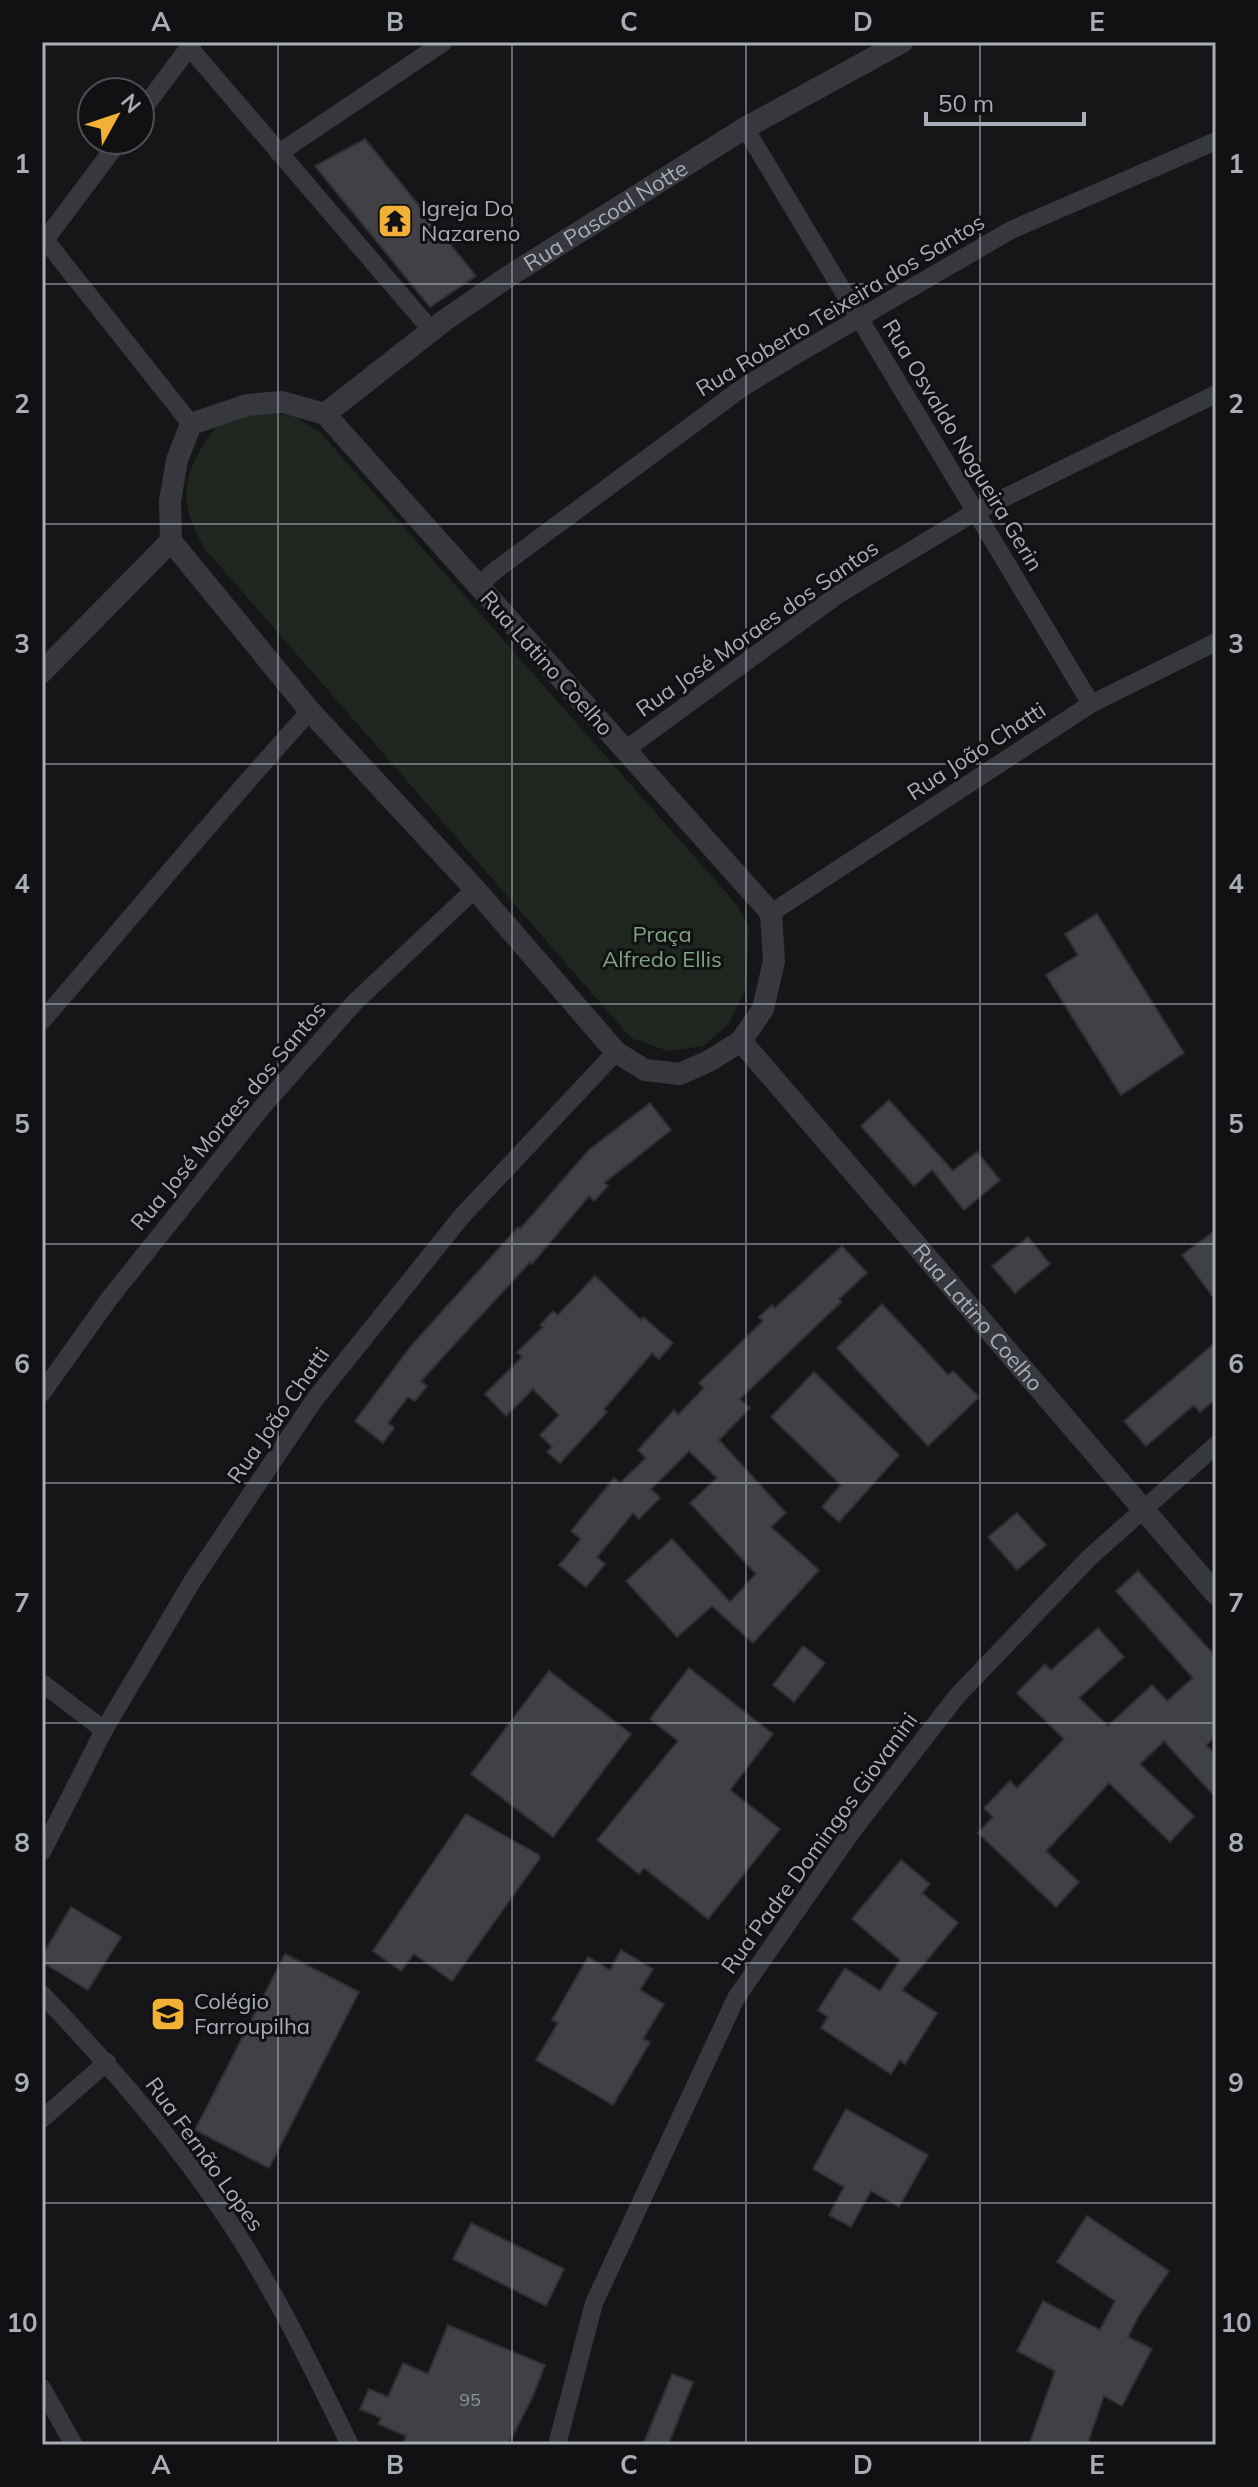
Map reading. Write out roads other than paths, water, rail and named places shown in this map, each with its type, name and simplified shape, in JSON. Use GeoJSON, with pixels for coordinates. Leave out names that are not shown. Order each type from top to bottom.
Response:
{"type":"FeatureCollection","features":[{"type":"Feature","properties":{"kind":"street"},"geometry":{"type":"LineString","coordinates":[[279,153],[444,42]]}},
{"type":"Feature","properties":{"kind":"street","name":"Rua Pascoal Notte"},"geometry":{"type":"LineString","coordinates":[[325,414],[509,276],[745,128],[902,42]]}},
{"type":"Feature","properties":{"kind":"street"},"geometry":{"type":"LineString","coordinates":[[156,92],[191,45],[432,331]]}},
{"type":"Feature","properties":{"kind":"street","name":"Rua Osvaldo Nogueira Gerin"},"geometry":{"type":"LineString","coordinates":[[745,128],[1091,704]]}},
{"type":"Feature","properties":{"kind":"street","name":"Rua Roberto Teixeira dos Santos"},"geometry":{"type":"LineString","coordinates":[[478,586],[742,388],[1011,230],[1216,141]]}},
{"type":"Feature","properties":{"kind":"street"},"geometry":{"type":"LineString","coordinates":[[108,156],[43,240],[191,424]]}},
{"type":"Feature","properties":{"kind":"street","name":"Rua José Moraes dos Santos"},"geometry":{"type":"LineString","coordinates":[[625,750],[839,594],[975,512],[1216,394]]}},
{"type":"Feature","properties":{"kind":"street"},"geometry":{"type":"LineString","coordinates":[[191,424],[247,405],[282,402],[325,414]]}},
{"type":"Feature","properties":{"kind":"street","name":"Rua Latino Coelho"},"geometry":{"type":"LineString","coordinates":[[325,414],[771,913]]}},
{"type":"Feature","properties":{"kind":"street"},"geometry":{"type":"LineString","coordinates":[[191,424],[177,460],[170,501],[171,541],[310,711],[475,889],[616,1052],[645,1070],[680,1074],[741,1041],[763,1009],[774,961],[771,913]]}},
{"type":"Feature","properties":{"kind":"street"},"geometry":{"type":"LineString","coordinates":[[42,672],[171,541]]}},
{"type":"Feature","properties":{"kind":"street","name":"Rua João Chatti"},"geometry":{"type":"LineString","coordinates":[[771,913],[1091,704],[1216,642]]}},
{"type":"Feature","properties":{"kind":"street"},"geometry":{"type":"LineString","coordinates":[[42,1021],[221,810],[310,711]]}},
{"type":"Feature","properties":{"kind":"street","name":"Rua José Moraes dos Santos"},"geometry":{"type":"LineString","coordinates":[[42,1393],[109,1299],[263,1106],[356,1001],[475,889]]}},
{"type":"Feature","properties":{"kind":"street","name":"Rua Latino Coelho"},"geometry":{"type":"LineString","coordinates":[[741,1041],[1216,1594]]}},
{"type":"Feature","properties":{"kind":"street","name":"Rua João Chatti"},"geometry":{"type":"LineString","coordinates":[[42,1852],[104,1730],[193,1580],[315,1399],[462,1216],[616,1052]]}},
{"type":"Feature","properties":{"kind":"street","name":"Rua Padre Domingos Giovanini"},"geometry":{"type":"LineString","coordinates":[[557,2445],[594,2303],[736,1998],[850,1834],[957,1696],[1090,1557],[1216,1445]]}},
{"type":"Feature","properties":{"kind":"street"},"geometry":{"type":"LineString","coordinates":[[42,1683],[104,1730]]}},
{"type":"Feature","properties":{"kind":"street","name":"Rua Fernão Lopes"},"geometry":{"type":"LineString","coordinates":[[42,1994],[107,2062],[219,2206],[298,2338],[350,2445]]}},
{"type":"Feature","properties":{"kind":"street"},"geometry":{"type":"LineString","coordinates":[[42,2119],[107,2062]]}},
{"type":"Feature","properties":{"kind":"street"},"geometry":{"type":"LineString","coordinates":[[42,2388],[74,2445]]}},
{"type":"Feature","properties":{"kind":"place","name":"Igreja Do Nazareno"},"geometry":{"type":"Point","coordinates":[395,221]}},
{"type":"Feature","properties":{"kind":"place","name":"Colégio Farroupilha"},"geometry":{"type":"Point","coordinates":[168,2014]}},
{"type":"Feature","properties":{"kind":"park label","name":"Praça Alfredo Ellis"},"geometry":{"type":"Point","coordinates":[662,946]}}]}
